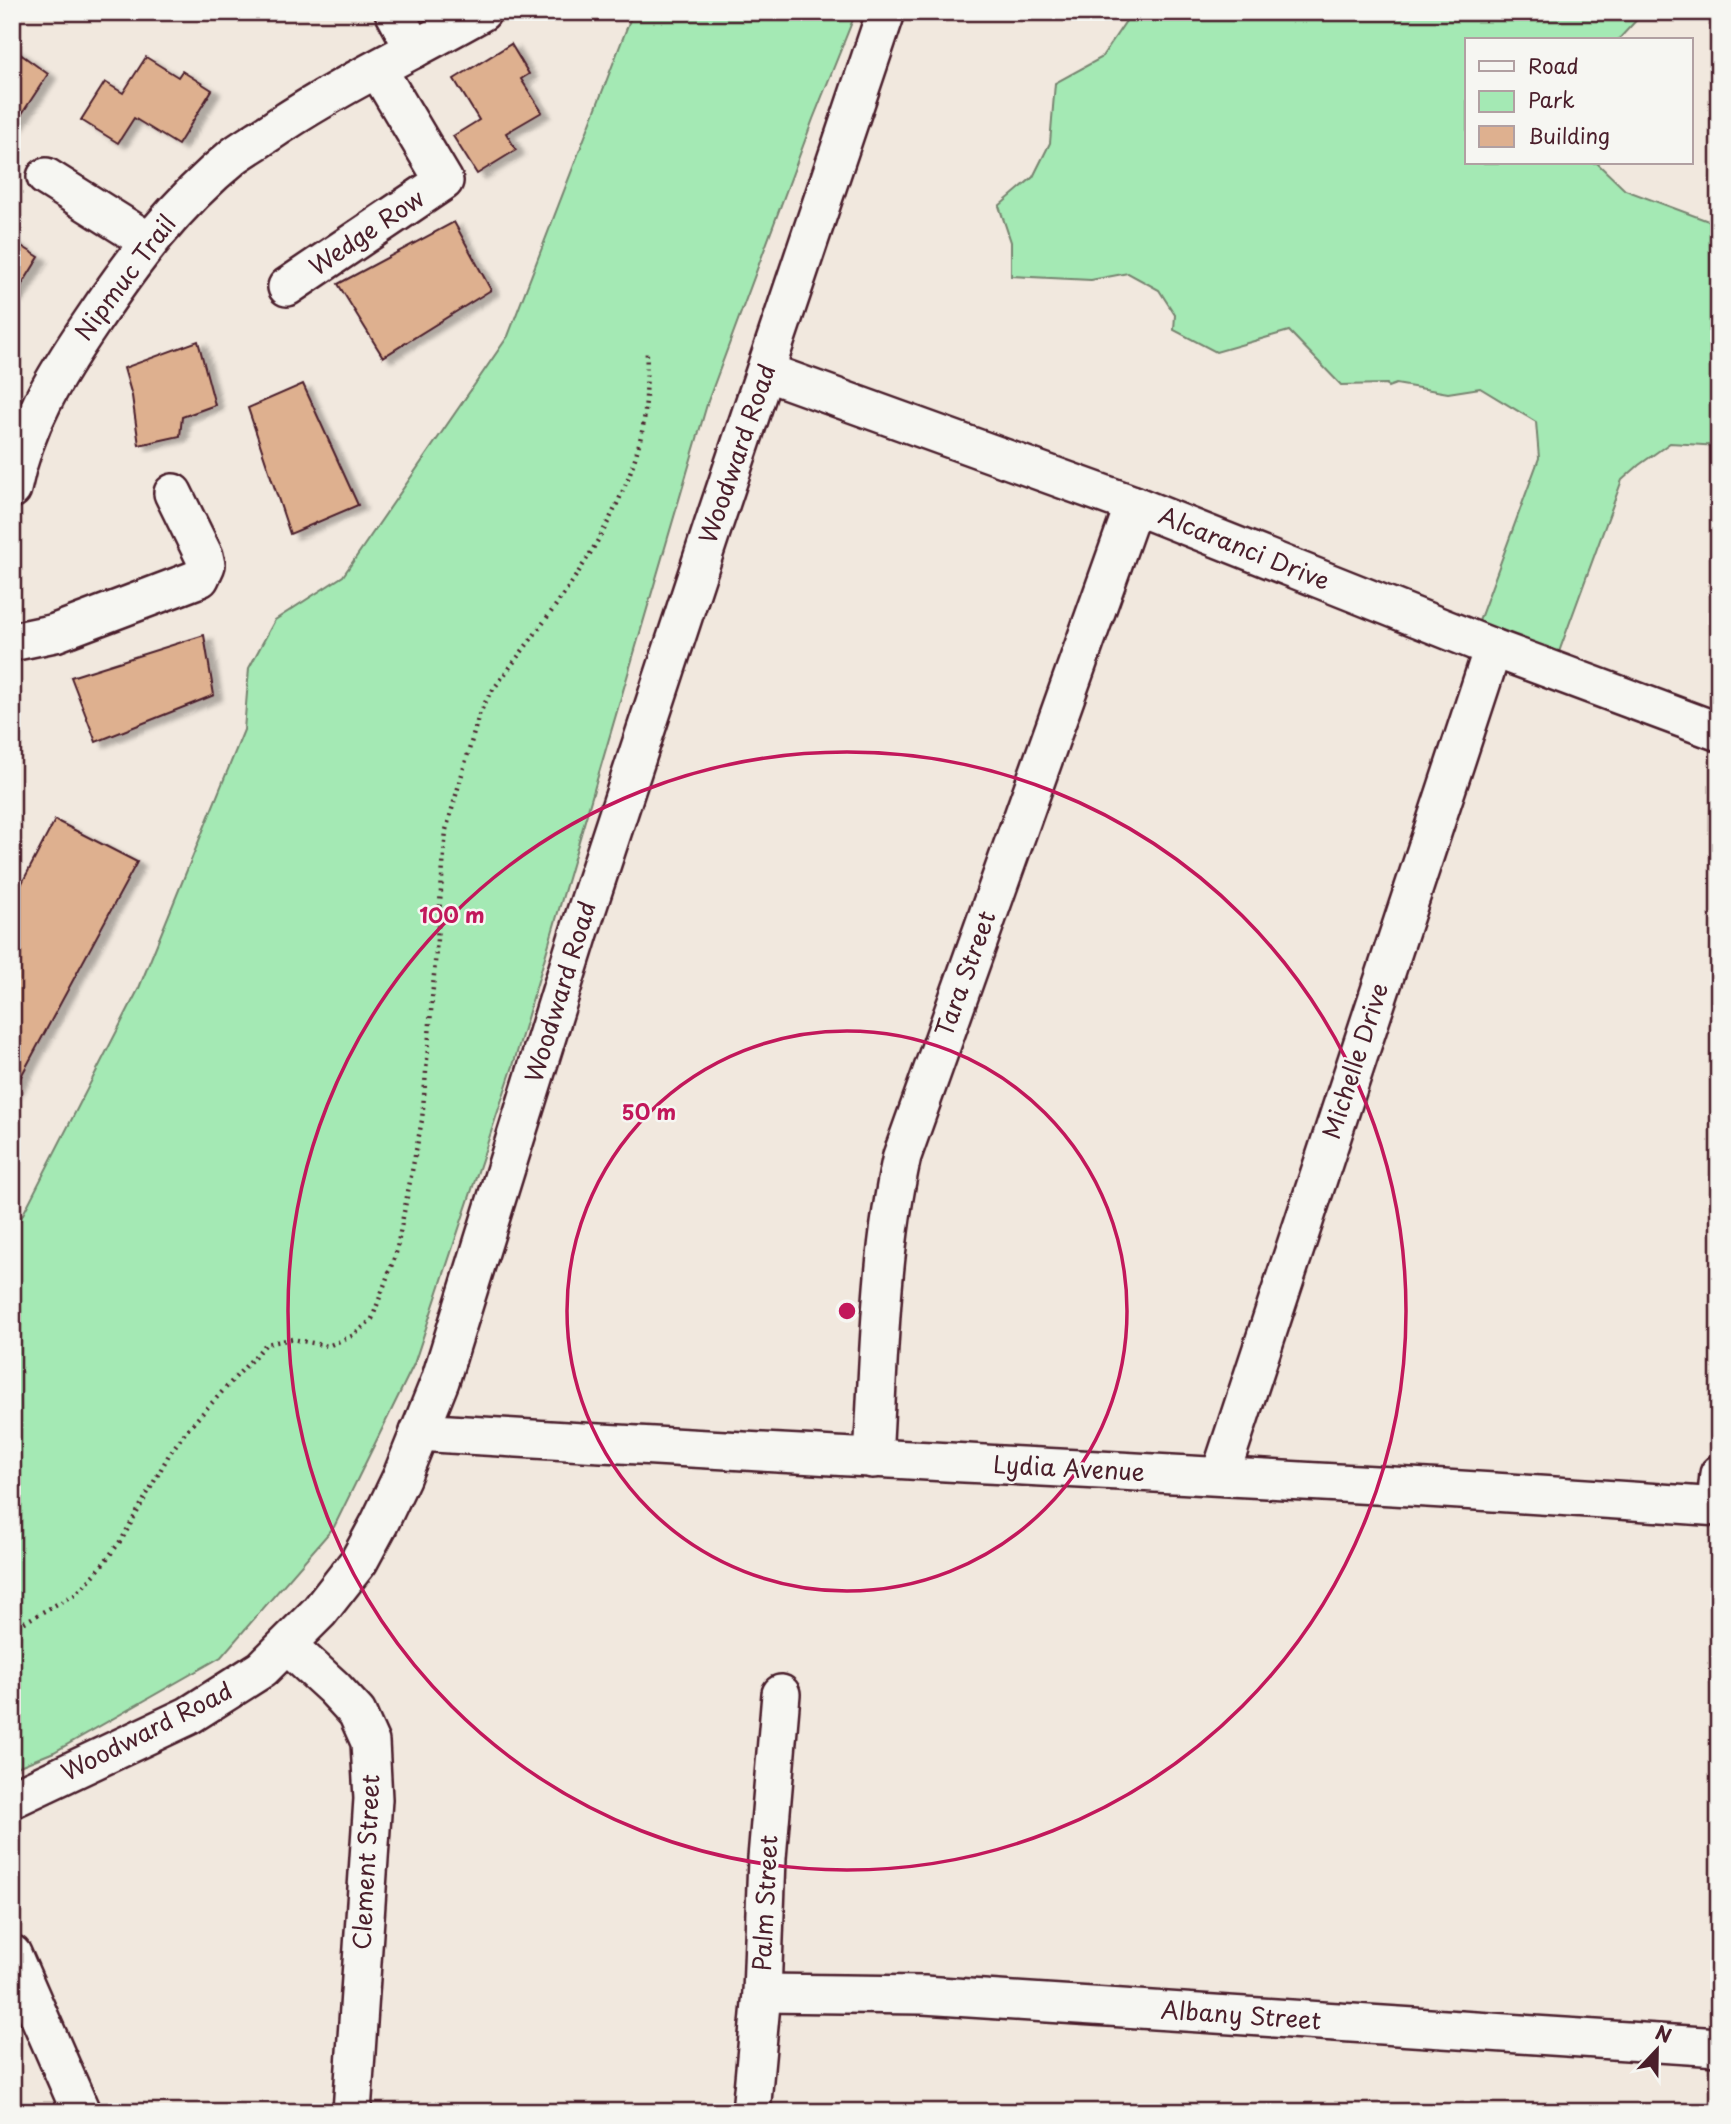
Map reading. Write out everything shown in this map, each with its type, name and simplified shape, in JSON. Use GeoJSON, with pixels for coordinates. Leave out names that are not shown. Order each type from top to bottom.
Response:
{"type":"FeatureCollection","features":[{"type":"Feature","properties":{"kind":"street"},"geometry":{"type":"LineString","coordinates":[[394,12],[414,49]]}},
{"type":"Feature","properties":{"kind":"street","name":"Nipmuc Trail"},"geometry":{"type":"LineString","coordinates":[[12,489],[18,458],[55,375],[148,241],[189,197],[236,155],[325,96],[482,12]]}},
{"type":"Feature","properties":{"kind":"street","name":"Woodward Road"},"geometry":{"type":"LineString","coordinates":[[12,1800],[188,1716],[262,1669],[319,1612],[359,1561],[401,1478],[440,1381],[579,933],[886,12]]}},
{"type":"Feature","properties":{"kind":"street","name":"Wedge Row"},"geometry":{"type":"LineString","coordinates":[[287,287],[444,181],[378,70]]}},
{"type":"Feature","properties":{"kind":"street"},"geometry":{"type":"LineString","coordinates":[[46,177],[148,241]]}},
{"type":"Feature","properties":{"kind":"street","name":"Alcaranci Drive"},"geometry":{"type":"LineString","coordinates":[[766,372],[1134,505],[1493,648],[1719,732]]}},
{"type":"Feature","properties":{"kind":"street"},"geometry":{"type":"LineString","coordinates":[[12,642],[55,633],[201,578],[206,565],[204,556],[173,493]]}},
{"type":"Feature","properties":{"kind":"street","name":"Tara Street"},"geometry":{"type":"LineString","coordinates":[[873,1460],[883,1290],[895,1188],[902,1156],[1134,505]]}},
{"type":"Feature","properties":{"kind":"street","name":"Michelle Drive"},"geometry":{"type":"LineString","coordinates":[[1220,1476],[1493,648]]}},
{"type":"Feature","properties":{"kind":"street","name":"Lydia Avenue"},"geometry":{"type":"LineString","coordinates":[[419,1432],[873,1460],[1718,1496]]}},
{"type":"Feature","properties":{"kind":"street","name":"Clement Street"},"geometry":{"type":"LineString","coordinates":[[287,1645],[357,1713],[370,1742],[373,1799],[352,2112]]}},
{"type":"Feature","properties":{"kind":"street","name":"Palm Street"},"geometry":{"type":"LineString","coordinates":[[751,2112],[762,1993],[767,1858],[781,1693]]}},
{"type":"Feature","properties":{"kind":"street"},"geometry":{"type":"LineString","coordinates":[[12,1954],[80,2112]]}},
{"type":"Feature","properties":{"kind":"street","name":"Albany Street"},"geometry":{"type":"LineString","coordinates":[[762,1993],[924,1995],[1719,2047]]}},
{"type":"Feature","properties":{"kind":"path"},"geometry":{"type":"LineString","coordinates":[[12,1629],[77,1593],[96,1573],[122,1539],[159,1472],[187,1430],[266,1344],[292,1339],[328,1346],[354,1335],[372,1319],[396,1253],[422,1120],[446,830],[467,754],[479,715],[489,695],[587,559],[613,510],[641,439],[647,349]]}},
{"type":"Feature","properties":{"kind":"green space"},"geometry":{"type":"Polygon","coordinates":[[[633,12],[856,12],[813,119],[708,401],[513,1066],[414,1364],[334,1527],[221,1657],[54,1752],[12,1769],[12,1230],[18,1224],[139,988],[244,730],[249,668],[275,620],[343,576],[508,336],[633,12]]]}},
{"type":"Feature","properties":{"kind":"green space"},"geometry":{"type":"Polygon","coordinates":[[[1132,12],[1644,12],[1620,38],[1465,38],[1465,164],[1598,164],[1625,190],[1719,225],[1719,446],[1670,443],[1622,480],[1552,671],[1471,643],[1539,458],[1536,422],[1480,388],[1448,393],[1396,384],[1388,387],[1387,384],[1341,385],[1289,331],[1216,352],[1174,330],[1175,315],[1159,290],[1128,273],[1091,280],[1011,276],[1011,242],[999,206],[1033,177],[1050,143],[1055,83],[1101,58],[1132,12]]]}},
{"type":"Feature","properties":{"kind":"building"},"geometry":{"type":"Polygon","coordinates":[[[511,44],[529,74],[521,79],[542,112],[506,133],[516,150],[477,174],[453,136],[479,120],[454,79],[511,44]]]}},
{"type":"Feature","properties":{"kind":"building"},"geometry":{"type":"Polygon","coordinates":[[[12,48],[48,74],[12,129],[12,48]]]}},
{"type":"Feature","properties":{"kind":"building"},"geometry":{"type":"Polygon","coordinates":[[[146,57],[178,77],[182,71],[212,90],[178,145],[134,118],[118,143],[81,120],[105,82],[123,93],[146,57]]]}},
{"type":"Feature","properties":{"kind":"building"},"geometry":{"type":"Polygon","coordinates":[[[454,222],[491,290],[383,357],[338,284],[454,222]]]}},
{"type":"Feature","properties":{"kind":"building"},"geometry":{"type":"Polygon","coordinates":[[[12,240],[39,257],[15,296],[12,294],[12,240]]]}},
{"type":"Feature","properties":{"kind":"building"},"geometry":{"type":"Polygon","coordinates":[[[198,341],[215,405],[182,417],[180,436],[139,445],[132,396],[124,368],[198,341]]]}},
{"type":"Feature","properties":{"kind":"building"},"geometry":{"type":"Polygon","coordinates":[[[303,384],[358,505],[290,534],[248,408],[303,384]]]}},
{"type":"Feature","properties":{"kind":"building"},"geometry":{"type":"Polygon","coordinates":[[[204,635],[214,695],[96,742],[71,677],[204,635]]]}},
{"type":"Feature","properties":{"kind":"building"},"geometry":{"type":"Polygon","coordinates":[[[55,820],[137,862],[12,1093],[12,902],[55,820]]]}}]}
